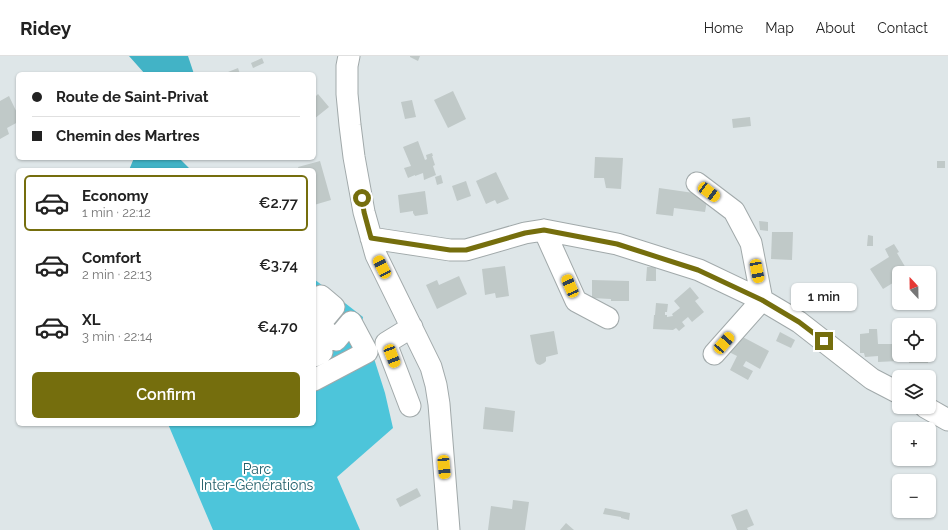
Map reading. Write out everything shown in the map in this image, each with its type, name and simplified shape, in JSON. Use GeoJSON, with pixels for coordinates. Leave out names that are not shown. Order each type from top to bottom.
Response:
{"type":"FeatureCollection","features":[{"type":"Feature","properties":{"kind":"street"},"geometry":{"type":"LineString","coordinates":[[349,56],[347,66],[347,94],[350,126],[364,212],[376,255],[431,367],[436,385],[439,404],[449,530]]}},
{"type":"Feature","properties":{"kind":"street"},"geometry":{"type":"LineString","coordinates":[[696,183],[734,211],[751,243],[762,300]]}},
{"type":"Feature","properties":{"kind":"street"},"geometry":{"type":"LineString","coordinates":[[371,238],[450,250],[466,250],[525,233],[544,230],[617,244],[698,270],[762,300],[799,322],[872,379],[892,389]]}},
{"type":"Feature","properties":{"kind":"street"},"geometry":{"type":"LineString","coordinates":[[544,230],[576,300],[608,318]]}},
{"type":"Feature","properties":{"kind":"street"},"geometry":{"type":"LineString","coordinates":[[316,302],[321,296],[334,307],[319,325],[336,340],[351,322],[367,352],[316,379]]}},
{"type":"Feature","properties":{"kind":"street"},"geometry":{"type":"LineString","coordinates":[[714,354],[762,300]]}},
{"type":"Feature","properties":{"kind":"street"},"geometry":{"type":"LineString","coordinates":[[410,406],[386,343],[412,327]]}},
{"type":"Feature","properties":{"kind":"street"},"geometry":{"type":"LineString","coordinates":[[316,344],[322,352],[316,355]]}},
{"type":"Feature","properties":{"kind":"street"},"geometry":{"type":"LineString","coordinates":[[936,414],[948,420]]}},
{"type":"Feature","properties":{"kind":"green space","name":"Parc Inter-Générations"},"geometry":{"type":"Polygon","coordinates":[[[316,281],[363,317],[361,329],[371,349],[385,393],[393,428],[337,477],[360,530],[213,530],[169,426],[316,426],[316,281]]]}},
{"type":"Feature","properties":{"kind":"shaded area"},"geometry":{"type":"Polygon","coordinates":[[[129,56],[188,56],[193,72],[143,72],[129,56]]]}},
{"type":"Feature","properties":{"kind":"shaded area"},"geometry":{"type":"Polygon","coordinates":[[[133,160],[181,160],[189,168],[130,168],[133,160]]]}},
{"type":"Feature","properties":{"kind":"building"},"geometry":{"type":"Polygon","coordinates":[[[410,56],[420,56],[418,61],[410,56]]]}},
{"type":"Feature","properties":{"kind":"building"},"geometry":{"type":"Polygon","coordinates":[[[262,58],[264,63],[253,68],[251,63],[262,58]]]}},
{"type":"Feature","properties":{"kind":"building"},"geometry":{"type":"Polygon","coordinates":[[[238,68],[239,72],[228,72],[238,68]]]}},
{"type":"Feature","properties":{"kind":"building"},"geometry":{"type":"Polygon","coordinates":[[[453,91],[466,119],[448,128],[434,100],[453,91]]]}},
{"type":"Feature","properties":{"kind":"building"},"geometry":{"type":"Polygon","coordinates":[[[318,94],[329,107],[316,117],[316,96],[318,94]]]}},
{"type":"Feature","properties":{"kind":"building"},"geometry":{"type":"Polygon","coordinates":[[[9,96],[16,111],[16,123],[7,128],[9,134],[0,139],[0,101],[9,96]]]}},
{"type":"Feature","properties":{"kind":"building"},"geometry":{"type":"Polygon","coordinates":[[[412,100],[416,117],[405,119],[401,102],[412,100]]]}},
{"type":"Feature","properties":{"kind":"building"},"geometry":{"type":"Polygon","coordinates":[[[750,117],[751,126],[733,128],[732,119],[750,117]]]}},
{"type":"Feature","properties":{"kind":"building"},"geometry":{"type":"Polygon","coordinates":[[[418,141],[425,160],[427,159],[426,155],[432,153],[435,165],[433,166],[436,175],[424,180],[423,173],[408,178],[404,168],[411,166],[403,147],[418,141]]]}},
{"type":"Feature","properties":{"kind":"building"},"geometry":{"type":"Polygon","coordinates":[[[595,157],[623,158],[621,189],[606,188],[604,178],[594,178],[595,157]]]}},
{"type":"Feature","properties":{"kind":"building"},"geometry":{"type":"Polygon","coordinates":[[[320,161],[331,200],[316,204],[316,168],[298,167],[320,161]]]}},
{"type":"Feature","properties":{"kind":"building"},"geometry":{"type":"Polygon","coordinates":[[[937,161],[945,161],[945,168],[937,168],[937,161]]]}},
{"type":"Feature","properties":{"kind":"building"},"geometry":{"type":"Polygon","coordinates":[[[496,172],[509,199],[497,204],[495,200],[486,204],[476,181],[496,172]]]}},
{"type":"Feature","properties":{"kind":"building"},"geometry":{"type":"Polygon","coordinates":[[[441,175],[443,183],[437,185],[435,177],[441,175]]]}},
{"type":"Feature","properties":{"kind":"building"},"geometry":{"type":"Polygon","coordinates":[[[466,181],[471,196],[457,201],[452,186],[466,181]]]}},
{"type":"Feature","properties":{"kind":"building"},"geometry":{"type":"Polygon","coordinates":[[[659,188],[708,195],[705,212],[674,208],[673,216],[656,214],[659,188]]]}},
{"type":"Feature","properties":{"kind":"building"},"geometry":{"type":"Polygon","coordinates":[[[425,191],[428,214],[415,216],[413,211],[400,213],[398,195],[425,191]]]}},
{"type":"Feature","properties":{"kind":"building"},"geometry":{"type":"Polygon","coordinates":[[[759,221],[768,222],[768,231],[760,230],[759,221]]]}},
{"type":"Feature","properties":{"kind":"building"},"geometry":{"type":"Polygon","coordinates":[[[772,232],[793,232],[792,260],[771,259],[772,232]]]}},
{"type":"Feature","properties":{"kind":"building"},"geometry":{"type":"Polygon","coordinates":[[[868,235],[873,236],[873,246],[867,246],[868,235]]]}},
{"type":"Feature","properties":{"kind":"building"},"geometry":{"type":"Polygon","coordinates":[[[894,244],[899,252],[897,253],[905,266],[892,266],[892,283],[883,289],[870,269],[889,257],[885,249],[894,244]]]}},
{"type":"Feature","properties":{"kind":"building"},"geometry":{"type":"Polygon","coordinates":[[[505,266],[509,296],[496,298],[495,293],[485,295],[482,269],[505,266]]]}},
{"type":"Feature","properties":{"kind":"building"},"geometry":{"type":"Polygon","coordinates":[[[647,267],[656,267],[656,281],[646,281],[647,267]]]}},
{"type":"Feature","properties":{"kind":"building"},"geometry":{"type":"Polygon","coordinates":[[[459,276],[467,294],[437,309],[426,285],[437,280],[439,285],[459,276]]]}},
{"type":"Feature","properties":{"kind":"building"},"geometry":{"type":"Polygon","coordinates":[[[592,280],[629,281],[629,301],[611,301],[611,299],[592,298],[592,280]]]}},
{"type":"Feature","properties":{"kind":"building"},"geometry":{"type":"Polygon","coordinates":[[[690,287],[699,298],[695,301],[704,312],[692,322],[688,317],[682,322],[685,326],[679,331],[676,328],[673,330],[653,329],[656,303],[668,304],[665,315],[667,315],[667,317],[673,316],[672,314],[680,308],[674,301],[690,287]]]}},
{"type":"Feature","properties":{"kind":"building"},"geometry":{"type":"Polygon","coordinates":[[[869,329],[877,329],[878,344],[892,344],[892,361],[878,362],[878,356],[865,357],[864,353],[860,353],[860,334],[869,333],[869,329]]]}},
{"type":"Feature","properties":{"kind":"building"},"geometry":{"type":"Polygon","coordinates":[[[554,331],[558,354],[546,357],[546,361],[544,363],[540,365],[537,364],[535,361],[530,335],[554,331]]]}},
{"type":"Feature","properties":{"kind":"building"},"geometry":{"type":"Polygon","coordinates":[[[780,332],[795,340],[791,348],[776,341],[780,332]]]}},
{"type":"Feature","properties":{"kind":"building"},"geometry":{"type":"Polygon","coordinates":[[[737,334],[769,351],[760,369],[746,361],[743,366],[753,371],[748,380],[730,370],[737,356],[729,352],[737,334]]]}},
{"type":"Feature","properties":{"kind":"building"},"geometry":{"type":"Polygon","coordinates":[[[909,362],[928,362],[928,363],[909,362]]]}},
{"type":"Feature","properties":{"kind":"building"},"geometry":{"type":"Polygon","coordinates":[[[485,407],[515,411],[513,432],[483,429],[485,407]]]}},
{"type":"Feature","properties":{"kind":"building"},"geometry":{"type":"Polygon","coordinates":[[[417,488],[421,496],[400,507],[396,499],[417,488]]]}},
{"type":"Feature","properties":{"kind":"building"},"geometry":{"type":"Polygon","coordinates":[[[513,500],[529,502],[525,530],[488,530],[491,506],[512,509],[513,500]]]}},
{"type":"Feature","properties":{"kind":"building"},"geometry":{"type":"Polygon","coordinates":[[[605,508],[630,513],[629,520],[603,514],[605,508]]]}},
{"type":"Feature","properties":{"kind":"building"},"geometry":{"type":"Polygon","coordinates":[[[747,509],[754,525],[747,528],[748,530],[737,530],[731,515],[747,509]]]}},
{"type":"Feature","properties":{"kind":"building"},"geometry":{"type":"Polygon","coordinates":[[[566,523],[574,530],[560,530],[566,523]]]}},
{"type":"Feature","properties":{"kind":"route"},"geometry":{"type":"LineString","coordinates":[[362,198],[371,238],[450,250],[466,250],[525,233],[544,230],[617,244],[698,270],[762,300],[799,322],[824,341]]}}]}
